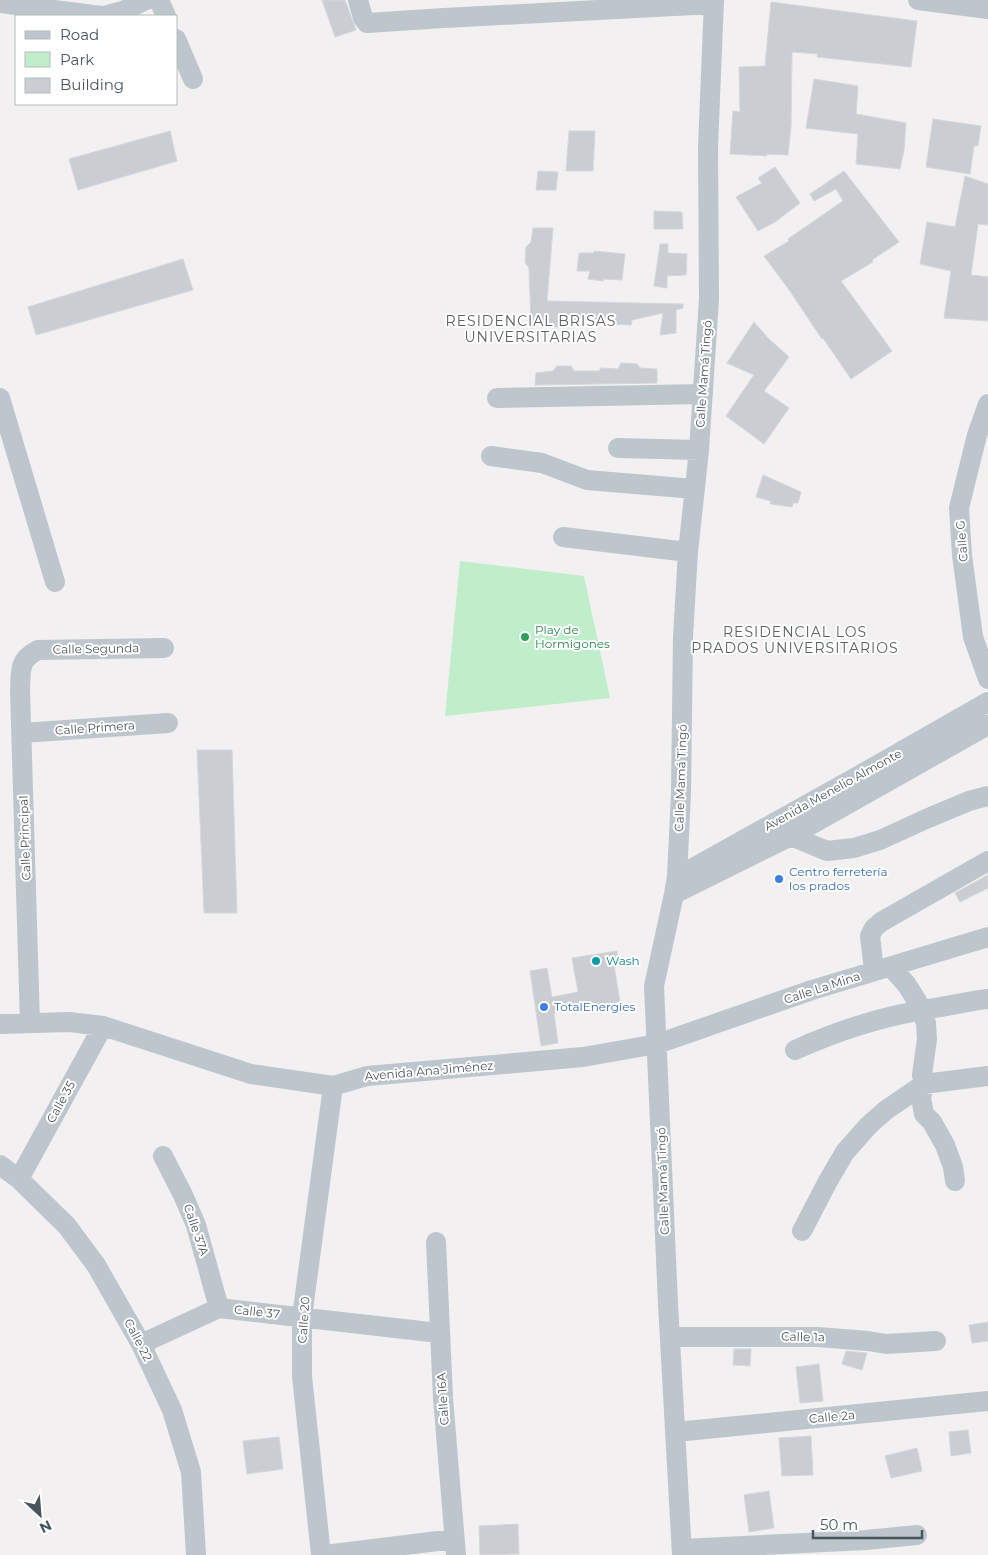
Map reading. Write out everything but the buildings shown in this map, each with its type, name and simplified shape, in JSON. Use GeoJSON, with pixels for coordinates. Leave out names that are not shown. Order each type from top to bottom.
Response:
{"type":"FeatureCollection","features":[{"type":"Feature","properties":{"kind":"street"},"geometry":{"type":"LineString","coordinates":[[108,15],[122,12],[147,0],[165,15]]}},
{"type":"Feature","properties":{"kind":"street"},"geometry":{"type":"LineString","coordinates":[[358,0],[363,18],[367,23],[714,2]]}},
{"type":"Feature","properties":{"kind":"street"},"geometry":{"type":"LineString","coordinates":[[444,18],[448,8],[455,0]]}},
{"type":"Feature","properties":{"kind":"street"},"geometry":{"type":"LineString","coordinates":[[918,0],[979,5]]}},
{"type":"Feature","properties":{"kind":"street","name":"Calle Mamá Tingó"},"geometry":{"type":"LineString","coordinates":[[682,1552],[654,986],[676,885],[682,793],[683,637],[688,552],[699,450],[709,299],[708,147],[714,2]]}},
{"type":"Feature","properties":{"kind":"street"},"geometry":{"type":"LineString","coordinates":[[0,3],[59,6],[99,15]]}},
{"type":"Feature","properties":{"kind":"street"},"geometry":{"type":"LineString","coordinates":[[178,44],[193,79]]}},
{"type":"Feature","properties":{"kind":"street"},"geometry":{"type":"LineString","coordinates":[[498,398],[703,394]]}},
{"type":"Feature","properties":{"kind":"street"},"geometry":{"type":"LineString","coordinates":[[0,398],[56,582]]}},
{"type":"Feature","properties":{"kind":"street","name":"Calle G"},"geometry":{"type":"LineString","coordinates":[[988,404],[977,435],[959,508],[962,555],[973,637],[988,679]]}},
{"type":"Feature","properties":{"kind":"street"},"geometry":{"type":"LineString","coordinates":[[618,448],[699,450]]}},
{"type":"Feature","properties":{"kind":"street"},"geometry":{"type":"LineString","coordinates":[[491,456],[542,463],[587,480],[695,489]]}},
{"type":"Feature","properties":{"kind":"street"},"geometry":{"type":"LineString","coordinates":[[562,537],[688,552]]}},
{"type":"Feature","properties":{"kind":"street","name":"Calle Segunda"},"geometry":{"type":"LineString","coordinates":[[28,655],[38,650],[164,648]]}},
{"type":"Feature","properties":{"kind":"street","name":"Calle Principal"},"geometry":{"type":"LineString","coordinates":[[28,655],[22,666],[20,691],[30,1023]]}},
{"type":"Feature","properties":{"kind":"street","name":"Avenida Menelio Almonte"},"geometry":{"type":"LineString","coordinates":[[676,885],[988,702]]}},
{"type":"Feature","properties":{"kind":"street","name":"Calle Primera"},"geometry":{"type":"LineString","coordinates":[[22,733],[168,723]]}},
{"type":"Feature","properties":{"kind":"street","name":"Avenida Menelio Almonte"},"geometry":{"type":"LineString","coordinates":[[676,885],[791,836],[988,725]]}},
{"type":"Feature","properties":{"kind":"street"},"geometry":{"type":"LineString","coordinates":[[791,836],[827,852],[854,848],[880,840],[969,801],[988,796]]}},
{"type":"Feature","properties":{"kind":"street"},"geometry":{"type":"LineString","coordinates":[[955,1181],[953,1167],[945,1145],[932,1122],[924,1114],[920,1098],[924,1084],[922,1065],[927,1038],[926,1023],[917,1001],[907,985],[883,969],[870,936],[874,928],[881,922],[988,862]]}},
{"type":"Feature","properties":{"kind":"street","name":"Calle La Mina"},"geometry":{"type":"LineString","coordinates":[[657,1044],[812,990],[988,937]]}},
{"type":"Feature","properties":{"kind":"street"},"geometry":{"type":"LineString","coordinates":[[795,1050],[838,1031],[900,1014],[988,999]]}},
{"type":"Feature","properties":{"kind":"street","name":"Avenida Ana Jiménez"},"geometry":{"type":"LineString","coordinates":[[0,1024],[69,1022],[103,1026],[251,1074],[333,1086],[367,1076],[584,1057],[657,1044]]}},
{"type":"Feature","properties":{"kind":"street","name":"Calle 35"},"geometry":{"type":"LineString","coordinates":[[19,1179],[103,1026]]}},
{"type":"Feature","properties":{"kind":"street"},"geometry":{"type":"LineString","coordinates":[[802,1231],[845,1152],[869,1125],[886,1110],[924,1084],[988,1076]]}},
{"type":"Feature","properties":{"kind":"street","name":"Calle 20"},"geometry":{"type":"LineString","coordinates":[[321,1555],[302,1376],[302,1317],[333,1086]]}},
{"type":"Feature","properties":{"kind":"street","name":"Calle 37A"},"geometry":{"type":"LineString","coordinates":[[163,1156],[184,1196],[196,1225],[219,1308]]}},
{"type":"Feature","properties":{"kind":"street","name":"Calle 22"},"geometry":{"type":"LineString","coordinates":[[0,1165],[19,1179],[67,1226],[90,1257],[141,1344],[172,1410],[191,1472],[196,1555]]}},
{"type":"Feature","properties":{"kind":"street","name":"Calle 16A"},"geometry":{"type":"LineString","coordinates":[[436,1242],[443,1398],[455,1547]]}},
{"type":"Feature","properties":{"kind":"street","name":"Calle 37"},"geometry":{"type":"LineString","coordinates":[[141,1344],[219,1308],[439,1333]]}},
{"type":"Feature","properties":{"kind":"street","name":"Calle 1a"},"geometry":{"type":"LineString","coordinates":[[670,1337],[818,1337],[886,1344],[936,1341]]}},
{"type":"Feature","properties":{"kind":"street","name":"Calle 2a"},"geometry":{"type":"LineString","coordinates":[[676,1432],[988,1401]]}},
{"type":"Feature","properties":{"kind":"street"},"geometry":{"type":"LineString","coordinates":[[682,1552],[918,1535]]}},
{"type":"Feature","properties":{"kind":"street"},"geometry":{"type":"LineString","coordinates":[[325,1555],[455,1547]]}},
{"type":"Feature","properties":{"kind":"green space","name":"Play de Hormigones"},"geometry":{"type":"Polygon","coordinates":[[[460,561],[584,576],[610,698],[445,716],[460,561]]]}},
{"type":"Feature","properties":{"kind":"place","name":"Play de Hormigones"},"geometry":{"type":"Point","coordinates":[525,637]}},
{"type":"Feature","properties":{"kind":"place","name":"Centro ferretería los prados"},"geometry":{"type":"Point","coordinates":[779,879]}},
{"type":"Feature","properties":{"kind":"place","name":"Wash"},"geometry":{"type":"Point","coordinates":[596,961]}},
{"type":"Feature","properties":{"kind":"place","name":"TotalEnergies"},"geometry":{"type":"Point","coordinates":[544,1007]}},
{"type":"Feature","properties":{"kind":"district","name":"RESIDENCIAL BRISAS UNIVERSITARIAS"},"geometry":{"type":"Point","coordinates":[531,330]}},
{"type":"Feature","properties":{"kind":"district","name":"RESIDENCIAL LOS PRADOS UNIVERSITARIOS"},"geometry":{"type":"Point","coordinates":[795,640]}}]}
